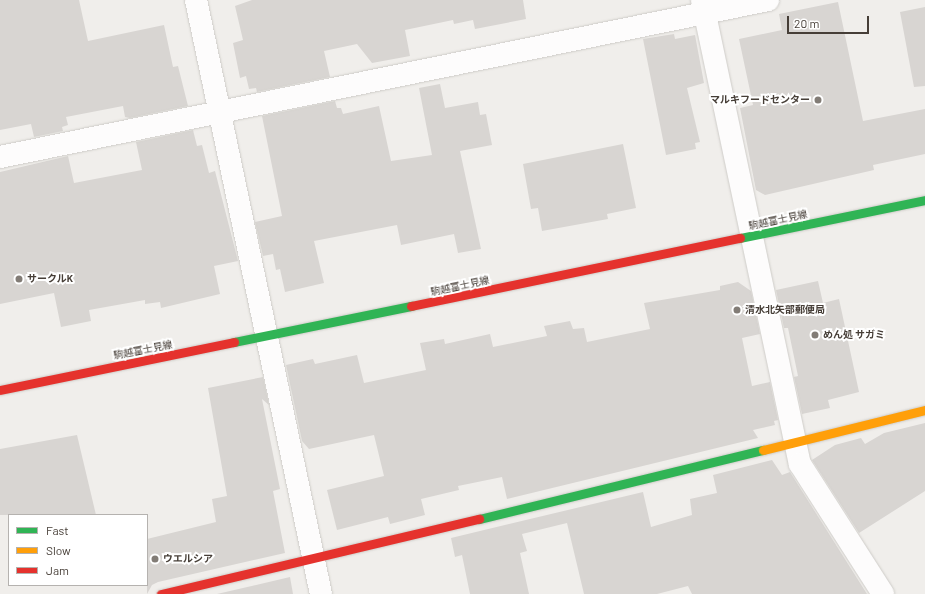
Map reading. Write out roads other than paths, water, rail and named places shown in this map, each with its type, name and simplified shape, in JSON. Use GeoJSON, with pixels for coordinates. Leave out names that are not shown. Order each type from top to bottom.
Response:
{"type":"FeatureCollection","features":[{"type":"Feature","properties":{"kind":"main road","name":"駒越富士見線"},"geometry":{"type":"LineString","coordinates":[[0,390],[751,237],[925,200]]}},
{"type":"Feature","properties":{"kind":"main road"},"geometry":{"type":"LineString","coordinates":[[161,594],[314,559],[925,410]]}},
{"type":"Feature","properties":{"kind":"street"},"geometry":{"type":"LineString","coordinates":[[196,0],[269,336],[321,594]]}},
{"type":"Feature","properties":{"kind":"street"},"geometry":{"type":"LineString","coordinates":[[0,157],[221,114],[703,6],[768,0]]}},
{"type":"Feature","properties":{"kind":"street"},"geometry":{"type":"LineString","coordinates":[[703,6],[794,443],[800,464],[881,593]]}},
{"type":"Feature","properties":{"kind":"place","name":"マルキフードセンター"},"geometry":{"type":"Point","coordinates":[818,100]}},
{"type":"Feature","properties":{"kind":"place","name":"サークルK"},"geometry":{"type":"Point","coordinates":[19,279]}},
{"type":"Feature","properties":{"kind":"place","name":"清水北矢部郵便局"},"geometry":{"type":"Point","coordinates":[737,310]}},
{"type":"Feature","properties":{"kind":"place","name":"めん処 サガミ"},"geometry":{"type":"Point","coordinates":[815,335]}},
{"type":"Feature","properties":{"kind":"place","name":"ウエルシア"},"geometry":{"type":"Point","coordinates":[155,559]}}]}
